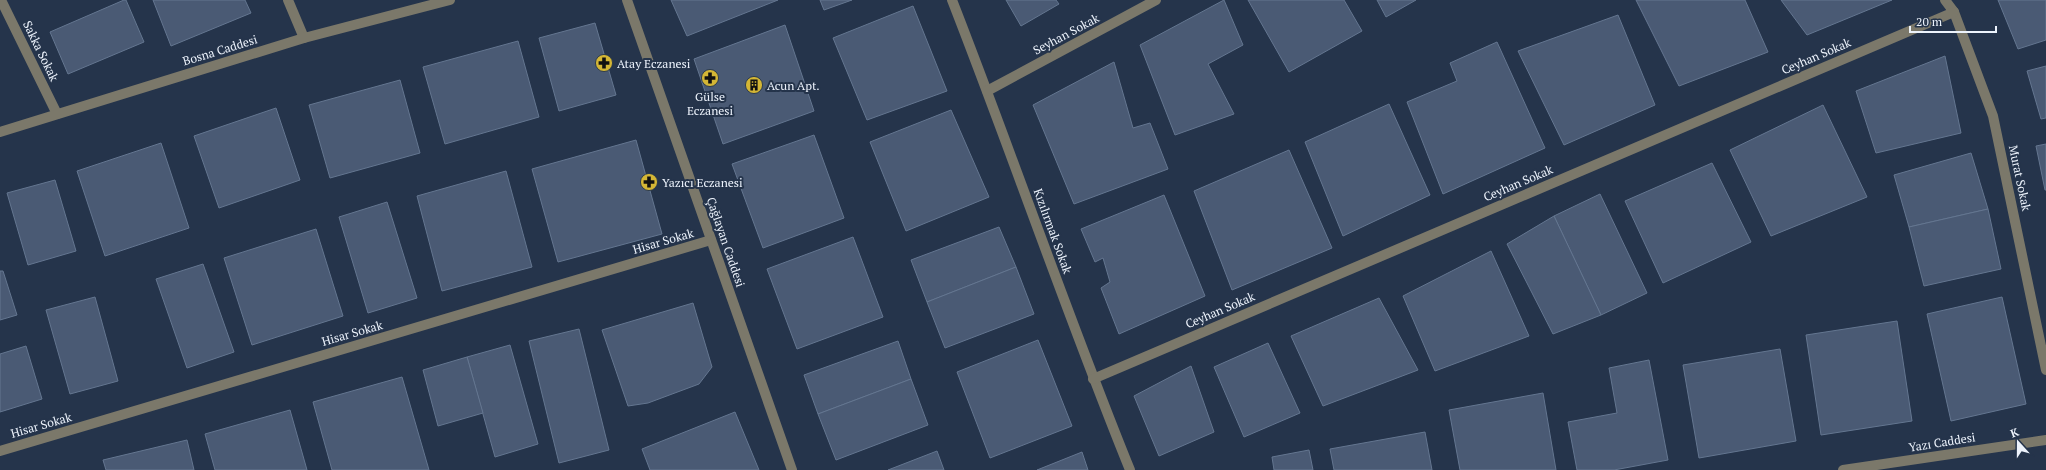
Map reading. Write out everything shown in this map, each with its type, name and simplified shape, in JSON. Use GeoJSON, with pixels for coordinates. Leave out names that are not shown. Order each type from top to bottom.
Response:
{"type":"FeatureCollection","features":[{"type":"Feature","properties":{"kind":"street","name":"Sakka Sokak"},"geometry":{"type":"LineString","coordinates":[[1,0],[57,114]]}},
{"type":"Feature","properties":{"kind":"street"},"geometry":{"type":"LineString","coordinates":[[288,0],[304,38]]}},
{"type":"Feature","properties":{"kind":"street","name":"Bosna Caddesi"},"geometry":{"type":"LineString","coordinates":[[0,132],[304,38],[450,0]]}},
{"type":"Feature","properties":{"kind":"street","name":"Çağlayan Caddesi"},"geometry":{"type":"LineString","coordinates":[[627,0],[792,470]]}},
{"type":"Feature","properties":{"kind":"street","name":"Kızılırmak Sokak"},"geometry":{"type":"LineString","coordinates":[[952,0],[1093,379],[1130,470]]}},
{"type":"Feature","properties":{"kind":"street","name":"Seyhan Sokak"},"geometry":{"type":"LineString","coordinates":[[987,91],[1156,0]]}},
{"type":"Feature","properties":{"kind":"street","name":"Murat Sokak"},"geometry":{"type":"LineString","coordinates":[[1945,0],[1954,12],[1993,116],[2046,370]]}},
{"type":"Feature","properties":{"kind":"street","name":"Ceyhan Sokak"},"geometry":{"type":"LineString","coordinates":[[1093,379],[1954,12]]}},
{"type":"Feature","properties":{"kind":"street","name":"Hisar Sokak"},"geometry":{"type":"LineString","coordinates":[[0,451],[712,240]]}},
{"type":"Feature","properties":{"kind":"street","name":"Yazı Caddesi"},"geometry":{"type":"LineString","coordinates":[[1843,470],[2046,440]]}},
{"type":"Feature","properties":{"kind":"building"},"geometry":{"type":"Polygon","coordinates":[[[126,0],[144,42],[68,74],[50,32],[126,0]]]}},
{"type":"Feature","properties":{"kind":"building"},"geometry":{"type":"Polygon","coordinates":[[[153,0],[245,0],[251,13],[171,46],[153,0]]]}},
{"type":"Feature","properties":{"kind":"building"},"geometry":{"type":"Polygon","coordinates":[[[671,0],[778,0],[687,36],[671,0]]]}},
{"type":"Feature","properties":{"kind":"building"},"geometry":{"type":"Polygon","coordinates":[[[820,0],[852,0],[824,10],[820,0]]]}},
{"type":"Feature","properties":{"kind":"building"},"geometry":{"type":"Polygon","coordinates":[[[1006,0],[1056,0],[1059,4],[1021,26],[1006,0]]]}},
{"type":"Feature","properties":{"kind":"building"},"geometry":{"type":"Polygon","coordinates":[[[1224,0],[1243,45],[1208,64],[1234,114],[1175,135],[1140,45],[1224,0]]]}},
{"type":"Feature","properties":{"kind":"building"},"geometry":{"type":"Polygon","coordinates":[[[1248,0],[1344,0],[1362,31],[1289,72],[1248,0]]]}},
{"type":"Feature","properties":{"kind":"building"},"geometry":{"type":"Polygon","coordinates":[[[1377,0],[1416,0],[1386,17],[1377,0]]]}},
{"type":"Feature","properties":{"kind":"building"},"geometry":{"type":"Polygon","coordinates":[[[1636,0],[1745,0],[1768,52],[1679,86],[1636,0]]]}},
{"type":"Feature","properties":{"kind":"building"},"geometry":{"type":"Polygon","coordinates":[[[1781,0],[1892,0],[1807,35],[1781,0]]]}},
{"type":"Feature","properties":{"kind":"building"},"geometry":{"type":"Polygon","coordinates":[[[1998,0],[2046,0],[2046,40],[2018,49],[1998,0]]]}},
{"type":"Feature","properties":{"kind":"building"},"geometry":{"type":"Polygon","coordinates":[[[913,6],[947,91],[867,120],[833,38],[913,6]]]}},
{"type":"Feature","properties":{"kind":"building"},"geometry":{"type":"Polygon","coordinates":[[[1618,15],[1655,105],[1564,145],[1518,51],[1618,15]]]}},
{"type":"Feature","properties":{"kind":"building"},"geometry":{"type":"Polygon","coordinates":[[[595,23],[616,95],[559,111],[539,38],[595,23]]]}},
{"type":"Feature","properties":{"kind":"building","name":"Acun Apt."},"geometry":{"type":"Polygon","coordinates":[[[785,25],[814,111],[723,144],[694,59],[785,25]]]}},
{"type":"Feature","properties":{"kind":"building"},"geometry":{"type":"Polygon","coordinates":[[[518,41],[539,117],[445,144],[423,67],[518,41]]]}},
{"type":"Feature","properties":{"kind":"building"},"geometry":{"type":"Polygon","coordinates":[[[1497,42],[1545,148],[1443,194],[1407,102],[1457,81],[1450,63],[1497,42]]]}},
{"type":"Feature","properties":{"kind":"building"},"geometry":{"type":"Polygon","coordinates":[[[1945,56],[1961,133],[1876,153],[1856,91],[1945,56]]]}},
{"type":"Feature","properties":{"kind":"building"},"geometry":{"type":"Polygon","coordinates":[[[1114,62],[1133,128],[1150,123],[1168,169],[1074,204],[1033,105],[1114,62]]]}},
{"type":"Feature","properties":{"kind":"building"},"geometry":{"type":"Polygon","coordinates":[[[2046,66],[2046,118],[2041,119],[2027,71],[2046,66]]]}},
{"type":"Feature","properties":{"kind":"building"},"geometry":{"type":"Polygon","coordinates":[[[400,80],[420,153],[330,178],[309,105],[400,80]]]}},
{"type":"Feature","properties":{"kind":"building"},"geometry":{"type":"Polygon","coordinates":[[[1389,104],[1430,195],[1343,236],[1305,142],[1389,104]]]}},
{"type":"Feature","properties":{"kind":"building"},"geometry":{"type":"Polygon","coordinates":[[[1823,105],[1867,197],[1771,236],[1730,150],[1823,105]]]}},
{"type":"Feature","properties":{"kind":"building"},"geometry":{"type":"Polygon","coordinates":[[[276,108],[300,180],[219,208],[194,136],[276,108]]]}},
{"type":"Feature","properties":{"kind":"building"},"geometry":{"type":"Polygon","coordinates":[[[951,110],[989,197],[906,231],[870,142],[951,110]]]}},
{"type":"Feature","properties":{"kind":"building"},"geometry":{"type":"Polygon","coordinates":[[[814,135],[844,218],[763,248],[732,164],[814,135]]]}},
{"type":"Feature","properties":{"kind":"building"},"geometry":{"type":"Polygon","coordinates":[[[636,140],[662,234],[558,262],[532,169],[636,140]]]}},
{"type":"Feature","properties":{"kind":"building"},"geometry":{"type":"Polygon","coordinates":[[[161,143],[189,228],[105,256],[77,171],[161,143]]]}},
{"type":"Feature","properties":{"kind":"building"},"geometry":{"type":"Polygon","coordinates":[[[2046,144],[2046,190],[2045,190],[2036,146],[2046,144]]]}},
{"type":"Feature","properties":{"kind":"building"},"geometry":{"type":"Polygon","coordinates":[[[1289,150],[1332,248],[1232,290],[1194,191],[1289,150]]]}},
{"type":"Feature","properties":{"kind":"building"},"geometry":{"type":"Polygon","coordinates":[[[1971,153],[1988,209],[1909,227],[1894,175],[1971,153]]]}},
{"type":"Feature","properties":{"kind":"building"},"geometry":{"type":"Polygon","coordinates":[[[1712,163],[1751,242],[1663,283],[1625,201],[1712,163]]]}},
{"type":"Feature","properties":{"kind":"building"},"geometry":{"type":"Polygon","coordinates":[[[506,171],[532,267],[442,291],[417,196],[506,171]]]}},
{"type":"Feature","properties":{"kind":"building"},"geometry":{"type":"Polygon","coordinates":[[[55,180],[76,251],[28,265],[7,193],[55,180]]]}},
{"type":"Feature","properties":{"kind":"building"},"geometry":{"type":"Polygon","coordinates":[[[1600,194],[1647,293],[1601,315],[1554,216],[1600,194]]]}},
{"type":"Feature","properties":{"kind":"building"},"geometry":{"type":"Polygon","coordinates":[[[1164,195],[1205,296],[1119,334],[1101,288],[1110,282],[1103,258],[1095,262],[1081,229],[1164,195]]]}},
{"type":"Feature","properties":{"kind":"building"},"geometry":{"type":"Polygon","coordinates":[[[387,202],[417,298],[368,313],[339,217],[387,202]]]}},
{"type":"Feature","properties":{"kind":"building"},"geometry":{"type":"Polygon","coordinates":[[[1988,209],[2001,269],[1924,286],[1909,227],[1988,209]]]}},
{"type":"Feature","properties":{"kind":"building"},"geometry":{"type":"Polygon","coordinates":[[[1554,216],[1601,315],[1553,334],[1507,244],[1554,216]]]}},
{"type":"Feature","properties":{"kind":"building"},"geometry":{"type":"Polygon","coordinates":[[[999,227],[1016,267],[927,302],[911,260],[999,227]]]}},
{"type":"Feature","properties":{"kind":"building"},"geometry":{"type":"Polygon","coordinates":[[[316,229],[343,316],[252,345],[224,258],[316,229]]]}},
{"type":"Feature","properties":{"kind":"building"},"geometry":{"type":"Polygon","coordinates":[[[853,237],[883,317],[797,349],[767,269],[853,237]]]}},
{"type":"Feature","properties":{"kind":"building"},"geometry":{"type":"Polygon","coordinates":[[[1491,251],[1529,336],[1435,371],[1403,296],[1491,251]]]}},
{"type":"Feature","properties":{"kind":"building"},"geometry":{"type":"Polygon","coordinates":[[[203,264],[234,352],[187,368],[156,279],[203,264]]]}},
{"type":"Feature","properties":{"kind":"building"},"geometry":{"type":"Polygon","coordinates":[[[1016,267],[1034,314],[945,348],[927,302],[1016,267]]]}},
{"type":"Feature","properties":{"kind":"building"},"geometry":{"type":"Polygon","coordinates":[[[0,271],[3,271],[17,315],[0,320],[0,271]]]}},
{"type":"Feature","properties":{"kind":"building"},"geometry":{"type":"Polygon","coordinates":[[[95,297],[118,381],[70,394],[46,310],[95,297]]]}},
{"type":"Feature","properties":{"kind":"building"},"geometry":{"type":"Polygon","coordinates":[[[2002,297],[2026,404],[1951,421],[1927,314],[2002,297]]]}},
{"type":"Feature","properties":{"kind":"building"},"geometry":{"type":"Polygon","coordinates":[[[1379,298],[1418,370],[1323,406],[1291,336],[1379,298]]]}},
{"type":"Feature","properties":{"kind":"building"},"geometry":{"type":"Polygon","coordinates":[[[693,303],[712,367],[699,384],[648,403],[628,406],[602,330],[693,303]]]}},
{"type":"Feature","properties":{"kind":"building"},"geometry":{"type":"Polygon","coordinates":[[[1897,321],[1912,421],[1821,435],[1806,335],[1897,321]]]}},
{"type":"Feature","properties":{"kind":"building"},"geometry":{"type":"Polygon","coordinates":[[[579,329],[609,450],[559,463],[529,341],[579,329]]]}},
{"type":"Feature","properties":{"kind":"building"},"geometry":{"type":"Polygon","coordinates":[[[1038,340],[1072,426],[990,458],[957,372],[1038,340]]]}},
{"type":"Feature","properties":{"kind":"building"},"geometry":{"type":"Polygon","coordinates":[[[898,341],[911,379],[818,414],[804,375],[898,341]]]}},
{"type":"Feature","properties":{"kind":"building"},"geometry":{"type":"Polygon","coordinates":[[[1268,343],[1300,413],[1244,437],[1214,367],[1268,343]]]}},
{"type":"Feature","properties":{"kind":"building"},"geometry":{"type":"Polygon","coordinates":[[[510,345],[538,444],[495,457],[467,357],[510,345]]]}},
{"type":"Feature","properties":{"kind":"building"},"geometry":{"type":"Polygon","coordinates":[[[26,346],[42,399],[0,412],[0,354],[26,346]]]}},
{"type":"Feature","properties":{"kind":"building"},"geometry":{"type":"Polygon","coordinates":[[[1780,349],[1796,441],[1699,458],[1683,365],[1780,349]]]}},
{"type":"Feature","properties":{"kind":"building"},"geometry":{"type":"Polygon","coordinates":[[[467,357],[483,413],[438,426],[423,370],[467,357]]]}},
{"type":"Feature","properties":{"kind":"building"},"geometry":{"type":"Polygon","coordinates":[[[1649,360],[1668,460],[1614,470],[1577,470],[1568,422],[1617,413],[1609,368],[1649,360]]]}},
{"type":"Feature","properties":{"kind":"building"},"geometry":{"type":"Polygon","coordinates":[[[1191,366],[1214,432],[1159,456],[1134,396],[1191,366]]]}},
{"type":"Feature","properties":{"kind":"building"},"geometry":{"type":"Polygon","coordinates":[[[402,377],[429,470],[332,470],[313,402],[402,377]]]}},
{"type":"Feature","properties":{"kind":"building"},"geometry":{"type":"Polygon","coordinates":[[[911,379],[928,425],[836,460],[818,414],[911,379]]]}},
{"type":"Feature","properties":{"kind":"building"},"geometry":{"type":"Polygon","coordinates":[[[1543,393],[1556,470],[1460,470],[1449,410],[1543,393]]]}},
{"type":"Feature","properties":{"kind":"building"},"geometry":{"type":"Polygon","coordinates":[[[290,410],[307,470],[215,470],[205,434],[290,410]]]}},
{"type":"Feature","properties":{"kind":"building"},"geometry":{"type":"Polygon","coordinates":[[[735,412],[759,470],[650,470],[642,449],[735,412]]]}},
{"type":"Feature","properties":{"kind":"building"},"geometry":{"type":"Polygon","coordinates":[[[1425,432],[1432,470],[1334,470],[1330,449],[1425,432]]]}},
{"type":"Feature","properties":{"kind":"building"},"geometry":{"type":"Polygon","coordinates":[[[187,440],[194,470],[106,470],[103,460],[187,440]]]}},
{"type":"Feature","properties":{"kind":"building"},"geometry":{"type":"Polygon","coordinates":[[[1309,450],[1313,470],[1274,470],[1272,457],[1309,450]]]}},
{"type":"Feature","properties":{"kind":"building"},"geometry":{"type":"Polygon","coordinates":[[[937,451],[944,470],[888,470],[937,451]]]}},
{"type":"Feature","properties":{"kind":"building"},"geometry":{"type":"Polygon","coordinates":[[[1082,452],[1088,470],[1037,470],[1082,452]]]}},
{"type":"Feature","properties":{"kind":"place","name":"Atay Eczanesi"},"geometry":{"type":"Point","coordinates":[604,63]}},
{"type":"Feature","properties":{"kind":"place","name":"Gülse Eczanesi"},"geometry":{"type":"Point","coordinates":[710,78]}},
{"type":"Feature","properties":{"kind":"place","name":"Acun Apt."},"geometry":{"type":"Point","coordinates":[754,85]}},
{"type":"Feature","properties":{"kind":"place","name":"Yazıcı Eczanesi"},"geometry":{"type":"Point","coordinates":[649,182]}}]}
